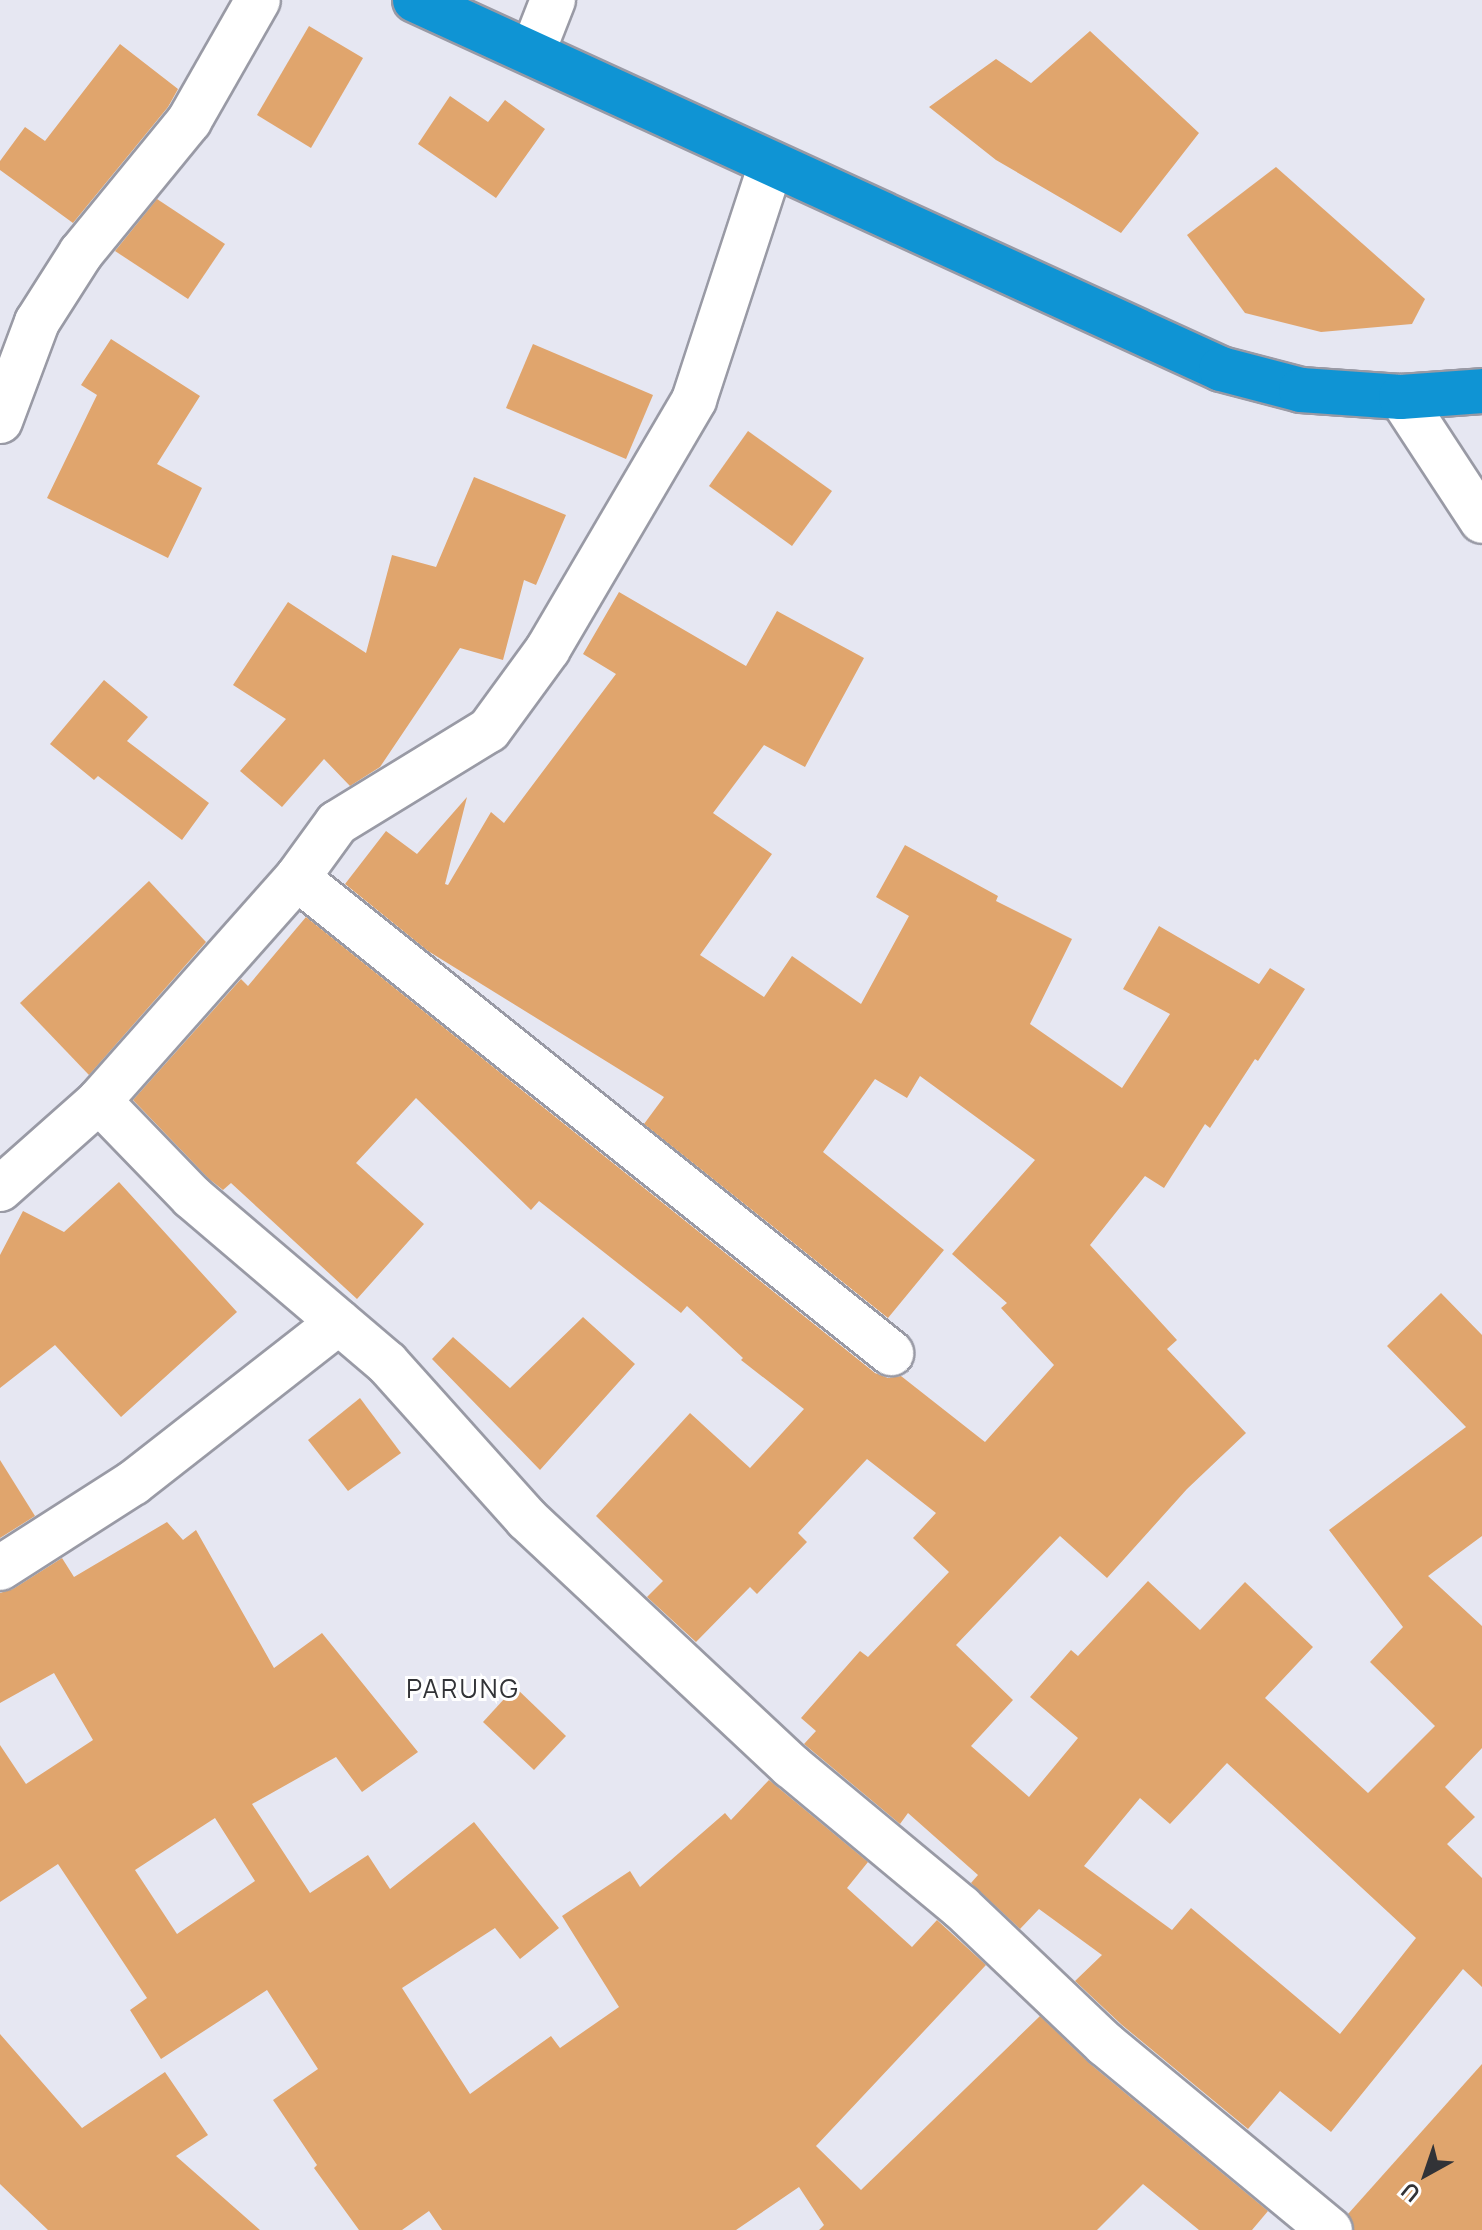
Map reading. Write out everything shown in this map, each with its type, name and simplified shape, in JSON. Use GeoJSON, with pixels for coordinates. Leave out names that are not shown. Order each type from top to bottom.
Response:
{"type":"FeatureCollection","features":[{"type":"Feature","properties":{"kind":"highway"},"geometry":{"type":"LineString","coordinates":[[415,0],[533,51],[771,164],[1221,369],[1301,390],[1401,397],[1482,391]]}},
{"type":"Feature","properties":{"kind":"street"},"geometry":{"type":"LineString","coordinates":[[0,421],[37,322],[81,253],[189,121],[258,0]]}},
{"type":"Feature","properties":{"kind":"street"},"geometry":{"type":"LineString","coordinates":[[533,51],[553,0]]}},
{"type":"Feature","properties":{"kind":"street"},"geometry":{"type":"LineString","coordinates":[[0,1189],[99,1101],[297,878],[337,823],[489,730],[548,649],[694,400],[771,164]]}},
{"type":"Feature","properties":{"kind":"street"},"geometry":{"type":"LineString","coordinates":[[1401,397],[1482,521]]}},
{"type":"Feature","properties":{"kind":"street"},"geometry":{"type":"LineString","coordinates":[[297,878],[891,1353]]}},
{"type":"Feature","properties":{"kind":"street"},"geometry":{"type":"LineString","coordinates":[[99,1101],[192,1197],[387,1363],[527,1519],[791,1766],[961,1907],[1105,2044],[1330,2230]]}},
{"type":"Feature","properties":{"kind":"street"},"geometry":{"type":"LineString","coordinates":[[0,1568],[133,1483],[339,1322]]}},
{"type":"Feature","properties":{"kind":"building"},"geometry":{"type":"Polygon","coordinates":[[[309,26],[363,58],[311,148],[257,115],[309,26]]]}},
{"type":"Feature","properties":{"kind":"building"},"geometry":{"type":"Polygon","coordinates":[[[1090,31],[1199,133],[1121,233],[996,160],[929,107],[996,59],[1031,83],[1090,31]]]}},
{"type":"Feature","properties":{"kind":"building"},"geometry":{"type":"Polygon","coordinates":[[[120,44],[178,89],[168,107],[73,223],[0,170],[0,161],[25,127],[45,141],[120,44]]]}},
{"type":"Feature","properties":{"kind":"building"},"geometry":{"type":"Polygon","coordinates":[[[450,96],[488,122],[505,100],[545,129],[496,198],[418,144],[450,96]]]}},
{"type":"Feature","properties":{"kind":"building"},"geometry":{"type":"Polygon","coordinates":[[[1276,167],[1425,299],[1412,324],[1321,332],[1245,313],[1187,235],[1276,167]]]}},
{"type":"Feature","properties":{"kind":"building"},"geometry":{"type":"Polygon","coordinates":[[[157,199],[225,244],[188,299],[115,251],[157,199]]]}},
{"type":"Feature","properties":{"kind":"building"},"geometry":{"type":"Polygon","coordinates":[[[111,339],[200,396],[157,464],[202,488],[168,558],[47,498],[97,395],[81,385],[111,339]]]}},
{"type":"Feature","properties":{"kind":"building"},"geometry":{"type":"Polygon","coordinates":[[[533,344],[653,395],[626,459],[506,408],[533,344]]]}},
{"type":"Feature","properties":{"kind":"building"},"geometry":{"type":"Polygon","coordinates":[[[748,431],[832,491],[792,546],[709,486],[748,431]]]}},
{"type":"Feature","properties":{"kind":"building"},"geometry":{"type":"Polygon","coordinates":[[[474,477],[566,515],[536,585],[524,580],[503,660],[460,648],[380,767],[350,786],[324,759],[282,807],[240,771],[286,719],[233,685],[288,602],[366,653],[392,555],[436,567],[474,477]]]}},
{"type":"Feature","properties":{"kind":"building"},"geometry":{"type":"Polygon","coordinates":[[[619,592],[746,666],[777,611],[864,658],[805,767],[764,745],[713,813],[772,854],[700,955],[764,997],[792,956],[861,1004],[909,916],[876,897],[905,845],[998,896],[996,901],[1072,939],[1030,1024],[1122,1088],[1170,1014],[1123,989],[1159,926],[1259,984],[1270,968],[1305,989],[1210,1128],[1205,1124],[1164,1188],[1145,1176],[1090,1245],[1177,1340],[1167,1349],[1246,1433],[1187,1489],[1107,1578],[1060,1536],[956,1645],[1013,1700],[971,1746],[1029,1797],[1078,1738],[1030,1697],[1071,1650],[1078,1656],[1148,1581],[1200,1630],[1245,1582],[1313,1647],[1265,1698],[1368,1793],[1435,1726],[1370,1662],[1403,1627],[1329,1530],[1466,1427],[1387,1346],[1441,1293],[1482,1335],[1482,1536],[1428,1576],[1482,1626],[1482,1748],[1445,1787],[1475,1817],[1447,1844],[1482,1878],[1482,1987],[1463,1969],[1331,2132],[1280,2091],[1248,2129],[1122,2025],[1075,1981],[1102,1955],[1039,1909],[1020,1929],[971,1883],[978,1875],[908,1813],[900,1824],[804,1744],[816,1731],[801,1718],[860,1651],[868,1657],[949,1572],[913,1538],[936,1513],[867,1459],[798,1533],[807,1542],[757,1594],[750,1587],[696,1642],[647,1597],[663,1581],[596,1516],[690,1413],[750,1468],[804,1409],[741,1360],[743,1358],[687,1306],[681,1313],[539,1201],[531,1210],[416,1098],[356,1163],[424,1224],[357,1299],[231,1183],[223,1190],[209,1179],[133,1100],[241,979],[248,986],[306,917],[875,1373],[888,1378],[901,1376],[985,1442],[1054,1365],[1001,1308],[1007,1303],[952,1254],[1035,1160],[920,1076],[907,1098],[875,1079],[823,1152],[944,1250],[888,1318],[644,1124],[664,1097],[428,951],[345,884],[386,831],[417,854],[467,797],[445,884],[448,885],[491,812],[504,823],[616,674],[583,654],[619,592]],[[1227,1763],[1170,1824],[1140,1798],[1084,1866],[1172,1930],[1191,1908],[1340,2034],[1416,1938],[1227,1763]]]}},
{"type":"Feature","properties":{"kind":"building"},"geometry":{"type":"Polygon","coordinates":[[[104,680],[148,717],[127,741],[209,803],[182,840],[98,776],[94,780],[50,744],[104,680]]]}},
{"type":"Feature","properties":{"kind":"building"},"geometry":{"type":"Polygon","coordinates":[[[149,881],[206,942],[89,1075],[20,1003],[149,881]]]}},
{"type":"Feature","properties":{"kind":"building"},"geometry":{"type":"Polygon","coordinates":[[[119,1182],[237,1312],[121,1417],[55,1345],[0,1388],[0,1255],[23,1211],[64,1232],[119,1182]]]}},
{"type":"Feature","properties":{"kind":"building"},"geometry":{"type":"Polygon","coordinates":[[[583,1317],[635,1364],[540,1470],[432,1359],[453,1337],[510,1388],[583,1317]]]}},
{"type":"Feature","properties":{"kind":"building"},"geometry":{"type":"Polygon","coordinates":[[[360,1398],[401,1453],[348,1491],[308,1440],[360,1398]]]}},
{"type":"Feature","properties":{"kind":"building"},"geometry":{"type":"Polygon","coordinates":[[[0,1460],[35,1516],[0,1538],[0,1460]]]}},
{"type":"Feature","properties":{"kind":"building"},"geometry":{"type":"Polygon","coordinates":[[[167,1522],[183,1540],[196,1530],[274,1668],[322,1633],[418,1752],[362,1792],[336,1757],[252,1804],[310,1893],[368,1855],[390,1889],[474,1822],[559,1928],[520,1959],[495,1928],[402,1988],[470,2094],[551,2036],[560,2048],[619,2007],[562,1916],[630,1871],[640,1887],[725,1813],[731,1820],[769,1780],[868,1862],[847,1888],[912,1947],[937,1920],[986,1965],[816,2146],[861,2190],[1040,2016],[1089,2063],[1268,2211],[1252,2230],[1199,2230],[1143,2184],[1097,2230],[819,2230],[824,2225],[799,2187],[736,2230],[442,2230],[429,2211],[402,2230],[359,2230],[314,2168],[317,2165],[273,2100],[318,2069],[267,1990],[161,2059],[130,2010],[147,1998],[58,1864],[0,1902],[0,1745],[26,1784],[93,1740],[54,1673],[0,1703],[0,1593],[13,1589],[62,1558],[74,1577],[167,1522]],[[215,1818],[135,1870],[177,1934],[255,1881],[215,1818]]]}},
{"type":"Feature","properties":{"kind":"building"},"geometry":{"type":"Polygon","coordinates":[[[515,1687],[566,1736],[534,1770],[483,1722],[515,1687]]]}},
{"type":"Feature","properties":{"kind":"building"},"geometry":{"type":"Polygon","coordinates":[[[0,2034],[82,2128],[165,2072],[208,2135],[176,2156],[260,2230],[48,2230],[0,2184],[0,2034]]]}},
{"type":"Feature","properties":{"kind":"building"},"geometry":{"type":"Polygon","coordinates":[[[1482,2064],[1482,2230],[1354,2230],[1348,2214],[1482,2064]]]}},
{"type":"Feature","properties":{"kind":"district","name":"PARUNG"},"geometry":{"type":"Point","coordinates":[463,1689]}}]}
